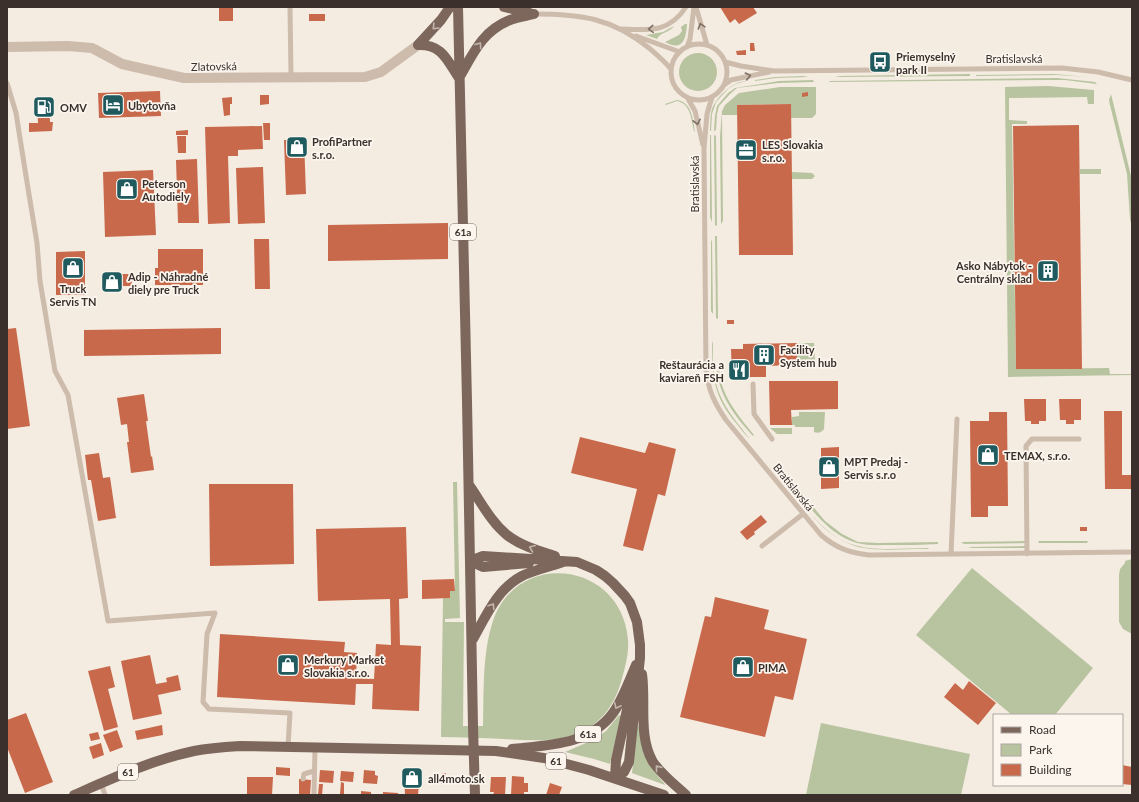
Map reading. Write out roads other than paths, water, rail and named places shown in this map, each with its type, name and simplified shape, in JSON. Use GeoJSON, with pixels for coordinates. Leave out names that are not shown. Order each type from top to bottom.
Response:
{"type":"FeatureCollection","features":[{"type":"Feature","properties":{"kind":"main road"},"geometry":{"type":"LineString","coordinates":[[418,45],[441,20],[450,7]]}},
{"type":"Feature","properties":{"kind":"main road","name":"61a"},"geometry":{"type":"LineString","coordinates":[[458,7],[475,795]]}},
{"type":"Feature","properties":{"kind":"main road"},"geometry":{"type":"LineString","coordinates":[[504,7],[534,14]]}},
{"type":"Feature","properties":{"kind":"main road"},"geometry":{"type":"LineString","coordinates":[[418,45],[428,44],[437,49],[444,56],[459,78],[477,46],[487,34],[511,20],[534,14]]}},
{"type":"Feature","properties":{"kind":"main road","name":"61a"},"geometry":{"type":"LineString","coordinates":[[469,484],[489,515],[507,535],[532,549],[577,562],[596,570],[613,583],[630,603],[639,632],[647,747],[653,762],[657,767],[686,795]]}},
{"type":"Feature","properties":{"kind":"main road"},"geometry":{"type":"LineString","coordinates":[[472,639],[493,604],[506,588],[522,576],[569,560]]}},
{"type":"Feature","properties":{"kind":"main road","name":"61a"},"geometry":{"type":"LineString","coordinates":[[470,561],[483,567],[569,560]]}},
{"type":"Feature","properties":{"kind":"main road","name":"61a"},"geometry":{"type":"LineString","coordinates":[[496,751],[560,744],[589,734],[614,712],[640,658]]}},
{"type":"Feature","properties":{"kind":"main road","name":"61a"},"geometry":{"type":"LineString","coordinates":[[615,778],[624,772],[629,762],[640,658]]}},
{"type":"Feature","properties":{"kind":"main road","name":"61"},"geometry":{"type":"LineString","coordinates":[[74,795],[139,767],[193,751],[240,746],[288,746],[496,751],[550,760],[589,770],[664,795]]}},
{"type":"Feature","properties":{"kind":"street","name":"Zlatovská"},"geometry":{"type":"LineString","coordinates":[[7,47],[68,46],[92,48],[122,64],[184,78],[365,78],[373,76],[390,66],[418,45]]}},
{"type":"Feature","properties":{"kind":"lane"},"geometry":{"type":"LineString","coordinates":[[290,7],[291,77]]}},
{"type":"Feature","properties":{"kind":"lane"},"geometry":{"type":"LineString","coordinates":[[620,29],[652,30],[661,28],[678,18],[686,7]]}},
{"type":"Feature","properties":{"kind":"lane"},"geometry":{"type":"LineString","coordinates":[[695,7],[707,45]]}},
{"type":"Feature","properties":{"kind":"lane"},"geometry":{"type":"LineString","coordinates":[[688,47],[695,7]]}},
{"type":"Feature","properties":{"kind":"lane"},"geometry":{"type":"LineString","coordinates":[[534,14],[580,16],[605,23],[633,36],[680,52]]}},
{"type":"Feature","properties":{"kind":"lane"},"geometry":{"type":"LineString","coordinates":[[633,36],[661,58],[671,69],[677,89],[687,97],[695,100],[712,97],[731,80],[774,71]]}},
{"type":"Feature","properties":{"kind":"lane"},"geometry":{"type":"LineString","coordinates":[[671,69],[674,60],[680,52],[694,45],[707,45],[718,52],[725,62],[726,77],[724,85]]}},
{"type":"Feature","properties":{"kind":"lane"},"geometry":{"type":"LineString","coordinates":[[725,62],[774,71]]}},
{"type":"Feature","properties":{"kind":"lane","name":"Bratislavská"},"geometry":{"type":"LineString","coordinates":[[774,71],[1062,68],[1098,72],[1132,80]]}},
{"type":"Feature","properties":{"kind":"lane"},"geometry":{"type":"LineString","coordinates":[[7,83],[16,113],[37,243],[40,281],[55,371],[68,395],[108,621],[214,613],[207,634],[203,702],[209,709],[290,713],[288,746]]}},
{"type":"Feature","properties":{"kind":"lane"},"geometry":{"type":"LineString","coordinates":[[687,97],[695,111],[704,148]]}},
{"type":"Feature","properties":{"kind":"lane"},"geometry":{"type":"LineString","coordinates":[[704,148],[707,114],[712,97]]}},
{"type":"Feature","properties":{"kind":"lane","name":"Bratislavská"},"geometry":{"type":"LineString","coordinates":[[704,148],[706,370],[709,389],[719,410],[726,420],[826,540],[842,550],[869,555],[1132,552]]}},
{"type":"Feature","properties":{"kind":"lane"},"geometry":{"type":"LineString","coordinates":[[753,384],[754,414],[772,439]]}},
{"type":"Feature","properties":{"kind":"lane"},"geometry":{"type":"LineString","coordinates":[[951,554],[957,419]]}},
{"type":"Feature","properties":{"kind":"lane"},"geometry":{"type":"LineString","coordinates":[[1027,554],[1026,446],[1032,439],[1079,439]]}},
{"type":"Feature","properties":{"kind":"lane"},"geometry":{"type":"LineString","coordinates":[[762,546],[803,514]]}},
{"type":"Feature","properties":{"kind":"lane"},"geometry":{"type":"LineString","coordinates":[[314,795],[315,747]]}},
{"type":"Feature","properties":{"kind":"lane"},"geometry":{"type":"LineString","coordinates":[[303,779],[304,774],[314,771]]}},
{"type":"Feature","properties":{"kind":"lane"},"geometry":{"type":"LineString","coordinates":[[101,783],[105,795]]}},
{"type":"Feature","properties":{"kind":"place","name":"Priemyselný park II"},"geometry":{"type":"Point","coordinates":[880,62]}},
{"type":"Feature","properties":{"kind":"place","name":"Ubytovňa"},"geometry":{"type":"Point","coordinates":[113,105]}},
{"type":"Feature","properties":{"kind":"place","name":"OMV"},"geometry":{"type":"Point","coordinates":[44,107]}},
{"type":"Feature","properties":{"kind":"place","name":"ProfiPartner s.r.o."},"geometry":{"type":"Point","coordinates":[297,147]}},
{"type":"Feature","properties":{"kind":"place","name":"LES Slovakia s.r.o."},"geometry":{"type":"Point","coordinates":[746,150]}},
{"type":"Feature","properties":{"kind":"place","name":"Peterson Autodiely"},"geometry":{"type":"Point","coordinates":[127,189]}},
{"type":"Feature","properties":{"kind":"place","name":"Truck Servis TN"},"geometry":{"type":"Point","coordinates":[73,268]}},
{"type":"Feature","properties":{"kind":"place","name":"Asko Nábytok - Centrálny sklad"},"geometry":{"type":"Point","coordinates":[1048,271]}},
{"type":"Feature","properties":{"kind":"place","name":"Adip - Náhradné diely pre Truck"},"geometry":{"type":"Point","coordinates":[112,282]}},
{"type":"Feature","properties":{"kind":"place","name":"Facility System hub"},"geometry":{"type":"Point","coordinates":[764,355]}},
{"type":"Feature","properties":{"kind":"place","name":"Reštaurácia a kaviareň FSH"},"geometry":{"type":"Point","coordinates":[739,370]}},
{"type":"Feature","properties":{"kind":"place","name":"TEMAX, s.r.o."},"geometry":{"type":"Point","coordinates":[988,455]}},
{"type":"Feature","properties":{"kind":"place","name":"MPT Predaj - Servis s.r.o"},"geometry":{"type":"Point","coordinates":[829,467]}},
{"type":"Feature","properties":{"kind":"place","name":"Merkury Market Slovakia s.r.o."},"geometry":{"type":"Point","coordinates":[288,665]}},
{"type":"Feature","properties":{"kind":"place","name":"PIMA"},"geometry":{"type":"Point","coordinates":[743,667]}},
{"type":"Feature","properties":{"kind":"place","name":"all4moto.sk"},"geometry":{"type":"Point","coordinates":[412,778]}}]}
